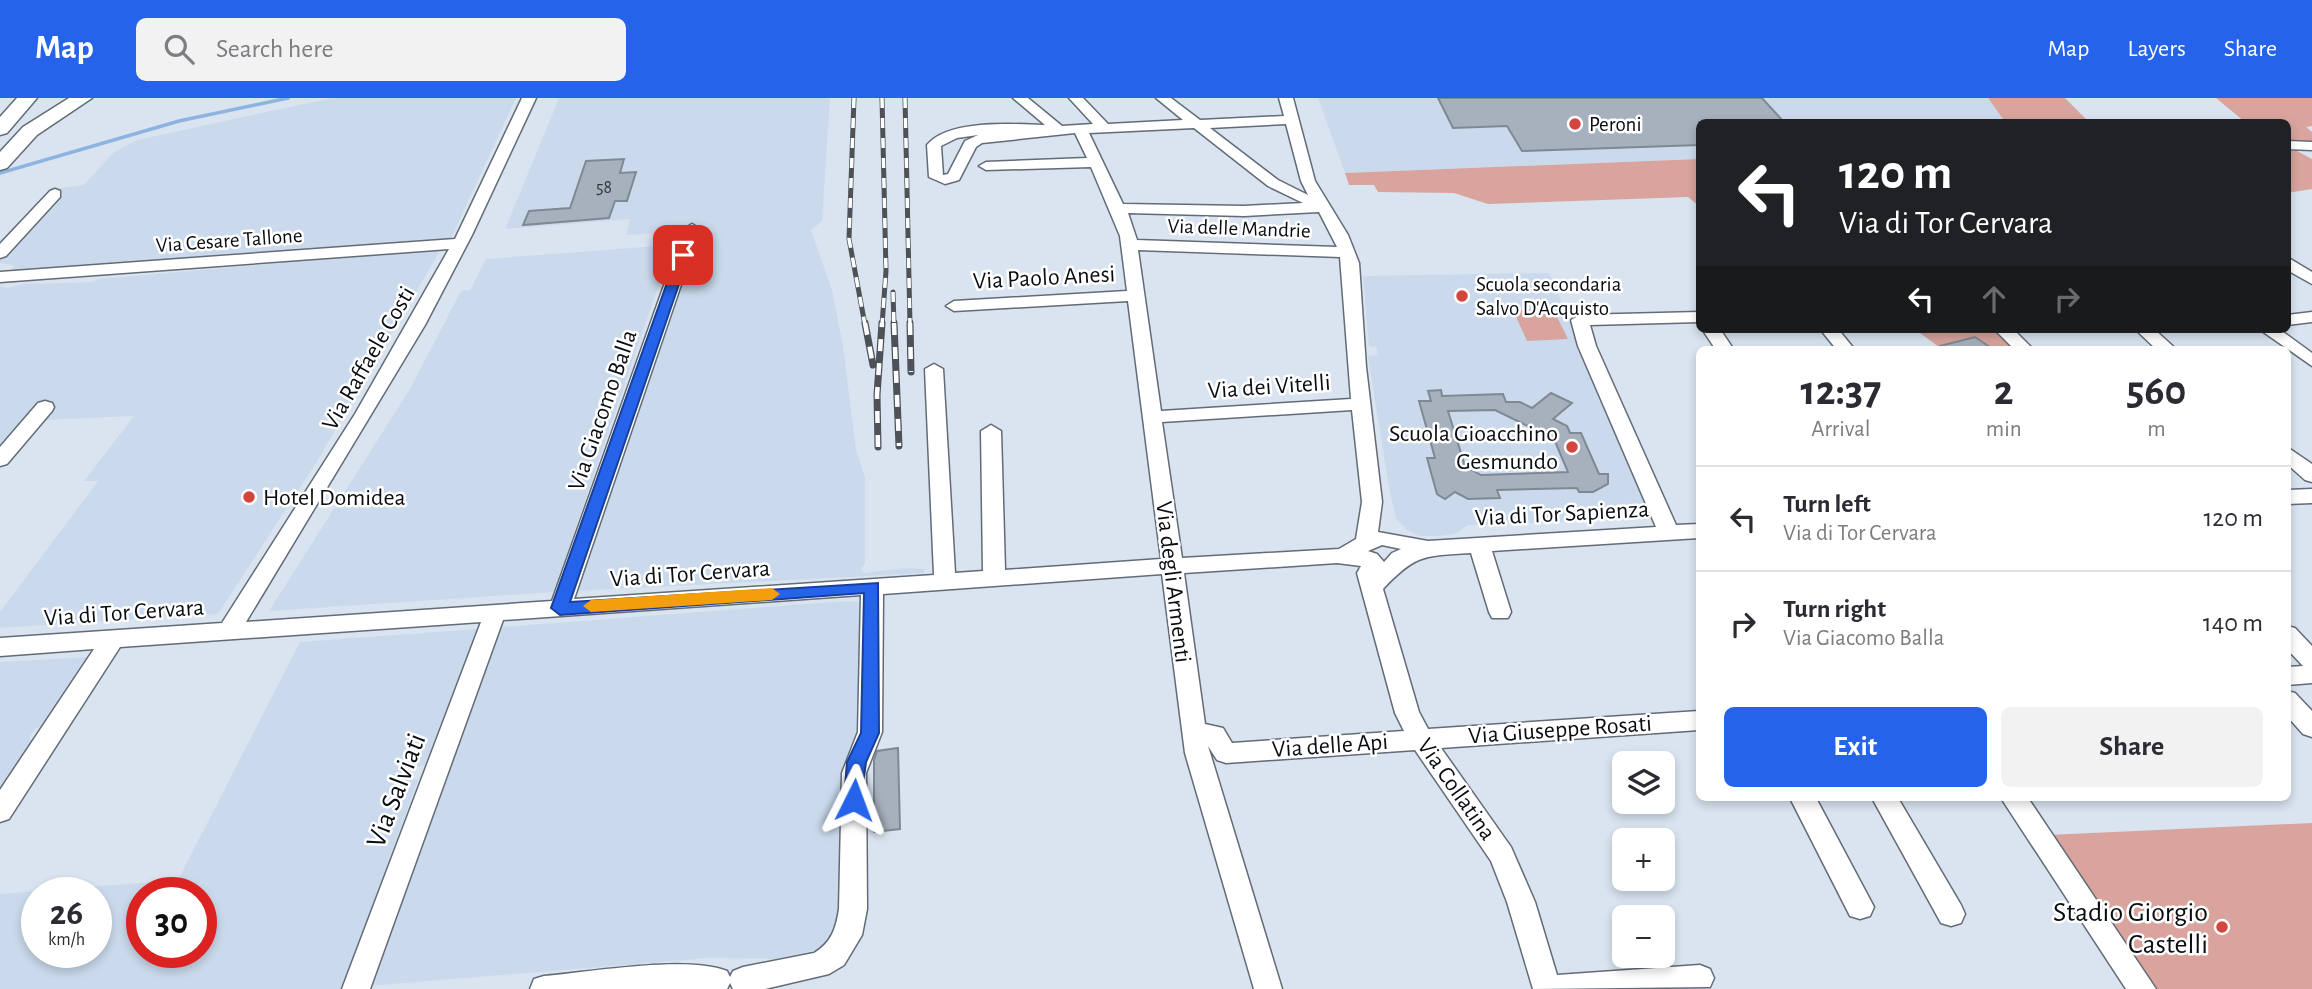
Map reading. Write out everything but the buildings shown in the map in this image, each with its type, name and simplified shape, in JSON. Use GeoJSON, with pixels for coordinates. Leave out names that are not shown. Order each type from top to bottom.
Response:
{"type":"FeatureCollection","features":[{"type":"Feature","properties":{"kind":"highway"},"geometry":{"type":"LineString","coordinates":[[0,110],[11,98]]}},
{"type":"Feature","properties":{"kind":"highway"},"geometry":{"type":"LineString","coordinates":[[0,129],[27,98]]}},
{"type":"Feature","properties":{"kind":"highway"},"geometry":{"type":"LineString","coordinates":[[0,153],[47,98]]}},
{"type":"Feature","properties":{"kind":"highway"},"geometry":{"type":"LineString","coordinates":[[0,164],[30,131],[82,98]]}},
{"type":"Feature","properties":{"kind":"street","name":"Via Raffaele Costi"},"geometry":{"type":"LineString","coordinates":[[229,631],[352,437],[460,243],[529,98]]}},
{"type":"Feature","properties":{"kind":"street"},"geometry":{"type":"LineString","coordinates":[[1020,98],[1059,130]]}},
{"type":"Feature","properties":{"kind":"street"},"geometry":{"type":"LineString","coordinates":[[1076,98],[1103,127]]}},
{"type":"Feature","properties":{"kind":"street"},"geometry":{"type":"LineString","coordinates":[[1163,98],[1273,183],[1322,207]]}},
{"type":"Feature","properties":{"kind":"street"},"geometry":{"type":"LineString","coordinates":[[1286,98],[1305,175],[1348,252],[1353,281],[1361,404],[1381,556]]}},
{"type":"Feature","properties":{"kind":"street"},"geometry":{"type":"LineString","coordinates":[[1059,130],[995,130],[942,137],[934,143],[936,177],[943,180],[954,177],[974,140],[1080,128],[1292,120]]}},
{"type":"Feature","properties":{"kind":"street"},"geometry":{"type":"LineString","coordinates":[[1080,128],[1118,208],[1129,245],[1151,410]]}},
{"type":"Feature","properties":{"kind":"street"},"geometry":{"type":"LineString","coordinates":[[2291,145],[2312,146]]}},
{"type":"Feature","properties":{"kind":"street"},"geometry":{"type":"LineString","coordinates":[[986,166],[1096,162]]}},
{"type":"Feature","properties":{"kind":"street"},"geometry":{"type":"LineString","coordinates":[[0,253],[55,194]]}},
{"type":"Feature","properties":{"kind":"street"},"geometry":{"type":"LineString","coordinates":[[1118,208],[1244,211],[1322,207]]}},
{"type":"Feature","properties":{"kind":"street","name":"Via Giacomo Balla"},"geometry":{"type":"LineString","coordinates":[[560,608],[692,229]]}},
{"type":"Feature","properties":{"kind":"street","name":"Via Cesare Tallone"},"geometry":{"type":"LineString","coordinates":[[0,277],[460,243]]}},
{"type":"Feature","properties":{"kind":"street","name":"Via delle Mandrie"},"geometry":{"type":"LineString","coordinates":[[1129,245],[1348,252]]}},
{"type":"Feature","properties":{"kind":"street"},"geometry":{"type":"LineString","coordinates":[[2291,265],[2312,279]]}},
{"type":"Feature","properties":{"kind":"street","name":"Via Paolo Anesi"},"geometry":{"type":"LineString","coordinates":[[954,306],[1136,296]]}},
{"type":"Feature","properties":{"kind":"street"},"geometry":{"type":"LineString","coordinates":[[1669,533],[1587,346],[1580,320],[1696,317]]}},
{"type":"Feature","properties":{"kind":"street"},"geometry":{"type":"LineString","coordinates":[[2291,320],[2312,317]]}},
{"type":"Feature","properties":{"kind":"street"},"geometry":{"type":"LineString","coordinates":[[2007,333],[2021,346]]}},
{"type":"Feature","properties":{"kind":"street"},"geometry":{"type":"LineString","coordinates":[[2149,333],[2163,346]]}},
{"type":"Feature","properties":{"kind":"street"},"geometry":{"type":"LineString","coordinates":[[2274,333],[2312,361]]}},
{"type":"Feature","properties":{"kind":"street"},"geometry":{"type":"LineString","coordinates":[[934,369],[945,582]]}},
{"type":"Feature","properties":{"kind":"street","name":"Via dei Vitelli"},"geometry":{"type":"LineString","coordinates":[[1151,410],[1181,416],[1361,404]]}},
{"type":"Feature","properties":{"kind":"street"},"geometry":{"type":"LineString","coordinates":[[0,460],[45,407]]}},
{"type":"Feature","properties":{"kind":"street","name":"Via degli Armenti"},"geometry":{"type":"LineString","coordinates":[[1151,410],[1192,728],[1206,783]]}},
{"type":"Feature","properties":{"kind":"street"},"geometry":{"type":"LineString","coordinates":[[991,432],[994,579]]}},
{"type":"Feature","properties":{"kind":"street"},"geometry":{"type":"LineString","coordinates":[[2291,457],[2312,475]]}},
{"type":"Feature","properties":{"kind":"street"},"geometry":{"type":"LineString","coordinates":[[2291,497],[2312,496]]}},
{"type":"Feature","properties":{"kind":"street","name":"Via di Tor Sapienza"},"geometry":{"type":"LineString","coordinates":[[1381,556],[1428,548],[1696,531]]}},
{"type":"Feature","properties":{"kind":"street"},"geometry":{"type":"LineString","coordinates":[[1479,545],[1500,612]]}},
{"type":"Feature","properties":{"kind":"street","name":"Via di Tor Cervara"},"geometry":{"type":"LineString","coordinates":[[0,647],[1173,566],[1381,556]]}},
{"type":"Feature","properties":{"kind":"street","name":"Via Collatina"},"geometry":{"type":"LineString","coordinates":[[1381,556],[1398,689],[1421,739],[1502,855],[1521,902],[1547,989]]}},
{"type":"Feature","properties":{"kind":"street"},"geometry":{"type":"LineString","coordinates":[[544,989],[677,978],[728,984],[819,965],[834,956],[848,935],[853,909],[854,773],[870,733],[872,587]]}},
{"type":"Feature","properties":{"kind":"street","name":"Via Salviati"},"geometry":{"type":"LineString","coordinates":[[356,989],[495,613]]}},
{"type":"Feature","properties":{"kind":"street"},"geometry":{"type":"LineString","coordinates":[[2291,638],[2312,660]]}},
{"type":"Feature","properties":{"kind":"street"},"geometry":{"type":"LineString","coordinates":[[0,811],[113,639]]}},
{"type":"Feature","properties":{"kind":"street"},"geometry":{"type":"LineString","coordinates":[[2291,676],[2312,674]]}},
{"type":"Feature","properties":{"kind":"street"},"geometry":{"type":"LineString","coordinates":[[2291,705],[2312,727]]}},
{"type":"Feature","properties":{"kind":"street","name":"Via Giuseppe Rosati"},"geometry":{"type":"LineString","coordinates":[[1421,739],[1696,720]]}},
{"type":"Feature","properties":{"kind":"street"},"geometry":{"type":"LineString","coordinates":[[1192,728],[1214,736],[1233,752],[1206,783],[1268,989]]}},
{"type":"Feature","properties":{"kind":"street","name":"Via delle Api"},"geometry":{"type":"LineString","coordinates":[[1233,752],[1421,739]]}},
{"type":"Feature","properties":{"kind":"street"},"geometry":{"type":"LineString","coordinates":[[1805,801],[1860,907]]}},
{"type":"Feature","properties":{"kind":"street"},"geometry":{"type":"LineString","coordinates":[[1887,801],[1951,914]]}},
{"type":"Feature","properties":{"kind":"street"},"geometry":{"type":"LineString","coordinates":[[2016,801],[2142,989]]}},
{"type":"Feature","properties":{"kind":"street"},"geometry":{"type":"LineString","coordinates":[[1547,989],[1700,978]]}},
{"type":"Feature","properties":{"kind":"shaded area"},"geometry":{"type":"Polygon","coordinates":[[[332,98],[516,98],[451,238],[12,272],[14,265],[0,263],[0,247],[53,189],[84,185],[114,152],[137,140],[332,98]]]}},
{"type":"Feature","properties":{"kind":"shaded area"},"geometry":{"type":"Polygon","coordinates":[[[559,98],[830,98],[822,221],[811,230],[832,290],[843,346],[856,450],[865,477],[865,563],[861,569],[864,573],[907,568],[924,569],[924,573],[577,591],[693,231],[626,235],[630,219],[505,229],[559,98]]]}},
{"type":"Feature","properties":{"kind":"shaded area"},"geometry":{"type":"Polygon","coordinates":[[[1318,98],[1988,98],[2003,119],[1696,119],[1696,159],[1345,173],[1318,98]]]}},
{"type":"Feature","properties":{"kind":"shaded area"},"geometry":{"type":"Polygon","coordinates":[[[1988,98],[2065,98],[2086,119],[2003,119],[1988,98]]]}},
{"type":"Feature","properties":{"kind":"shaded area"},"geometry":{"type":"Polygon","coordinates":[[[2216,98],[2312,98],[2312,126],[2306,127],[2312,132],[2312,144],[2291,143],[2291,119],[2241,119],[2216,98]]]}},
{"type":"Feature","properties":{"kind":"shaded area"},"geometry":{"type":"Polygon","coordinates":[[[2291,150],[2312,159],[2312,189],[2291,192],[2291,150]]]}},
{"type":"Feature","properties":{"kind":"shaded area"},"geometry":{"type":"Polygon","coordinates":[[[1696,159],[1696,204],[1688,197],[1488,204],[1454,193],[1378,192],[1374,185],[1349,185],[1345,173],[1696,159]]]}},
{"type":"Feature","properties":{"kind":"shaded area"},"geometry":{"type":"Polygon","coordinates":[[[683,244],[670,278],[660,281],[554,592],[269,611],[410,389],[461,291],[470,290],[486,259],[683,244]]]}},
{"type":"Feature","properties":{"kind":"shaded area"},"geometry":{"type":"Polygon","coordinates":[[[441,249],[316,463],[218,614],[0,628],[0,612],[98,481],[84,481],[134,416],[41,420],[0,450],[0,286],[7,288],[24,284],[91,282],[99,279],[441,249]]]}},
{"type":"Feature","properties":{"kind":"shaded area"},"geometry":{"type":"Polygon","coordinates":[[[1549,273],[1656,519],[1468,525],[1455,534],[1437,536],[1419,536],[1407,530],[1396,519],[1389,488],[1368,356],[1378,355],[1376,347],[1369,346],[1363,276],[1549,273]]]}},
{"type":"Feature","properties":{"kind":"shaded area"},"geometry":{"type":"Polygon","coordinates":[[[1553,309],[1568,339],[1527,341],[1513,310],[1553,309]]]}},
{"type":"Feature","properties":{"kind":"shaded area"},"geometry":{"type":"Polygon","coordinates":[[[1920,333],[2001,333],[2014,346],[1938,346],[1920,333]]]}},
{"type":"Feature","properties":{"kind":"shaded area"},"geometry":{"type":"Polygon","coordinates":[[[846,601],[864,602],[862,731],[839,916],[831,940],[818,950],[773,959],[710,958],[368,986],[501,627],[846,601]]]}},
{"type":"Feature","properties":{"kind":"shaded area"},"geometry":{"type":"Polygon","coordinates":[[[477,629],[425,765],[412,769],[408,777],[418,780],[342,989],[0,989],[0,894],[21,892],[21,968],[112,968],[112,885],[126,884],[126,968],[217,968],[217,877],[180,877],[300,642],[477,629]]]}},
{"type":"Feature","properties":{"kind":"shaded area"},"geometry":{"type":"Polygon","coordinates":[[[89,657],[45,724],[35,729],[29,738],[33,741],[0,792],[0,662],[89,657]]]}},
{"type":"Feature","properties":{"kind":"shaded area","name":"Stadio Giorgio Castelli"},"geometry":{"type":"Polygon","coordinates":[[[2312,823],[2312,989],[2155,989],[2048,835],[2312,823]]]}},
{"type":"Feature","properties":{"kind":"waterway"},"geometry":{"type":"LineString","coordinates":[[0,173],[179,121],[288,98]]}},
{"type":"Feature","properties":{"kind":"railway"},"geometry":{"type":"LineString","coordinates":[[854,98],[849,239],[865,325]]}},
{"type":"Feature","properties":{"kind":"railway"},"geometry":{"type":"LineString","coordinates":[[882,98],[886,271],[882,325]]}},
{"type":"Feature","properties":{"kind":"railway"},"geometry":{"type":"LineString","coordinates":[[905,98],[910,325]]}},
{"type":"Feature","properties":{"kind":"railway"},"geometry":{"type":"LineString","coordinates":[[893,292],[894,325]]}},
{"type":"Feature","properties":{"kind":"railway"},"geometry":{"type":"LineString","coordinates":[[865,323],[873,365]]}},
{"type":"Feature","properties":{"kind":"railway"},"geometry":{"type":"LineString","coordinates":[[878,447],[877,395],[882,323]]}},
{"type":"Feature","properties":{"kind":"railway"},"geometry":{"type":"LineString","coordinates":[[894,323],[899,446]]}},
{"type":"Feature","properties":{"kind":"railway"},"geometry":{"type":"LineString","coordinates":[[910,323],[911,372]]}},
{"type":"Feature","properties":{"kind":"slow traffic"},"geometry":{"type":"LineString","coordinates":[[591,606],[772,594]]}},
{"type":"Feature","properties":{"kind":"place","name":"Peroni"},"geometry":{"type":"Point","coordinates":[1575,124]}},
{"type":"Feature","properties":{"kind":"place","name":"Scuola secondaria Salvo D'Acquisto"},"geometry":{"type":"Point","coordinates":[1462,296]}},
{"type":"Feature","properties":{"kind":"place","name":"Scuola Gioacchino Gesmundo"},"geometry":{"type":"Point","coordinates":[1572,447]}},
{"type":"Feature","properties":{"kind":"place","name":"Hotel Domidea"},"geometry":{"type":"Point","coordinates":[249,497]}},
{"type":"Feature","properties":{"kind":"place","name":"Stadio Giorgio Castelli"},"geometry":{"type":"Point","coordinates":[2222,927]}},
{"type":"Feature","properties":{"kind":"route"},"geometry":{"type":"LineString","coordinates":[[683,255],[560,608],[872,587],[870,733],[856,762],[854,800]]}}]}
